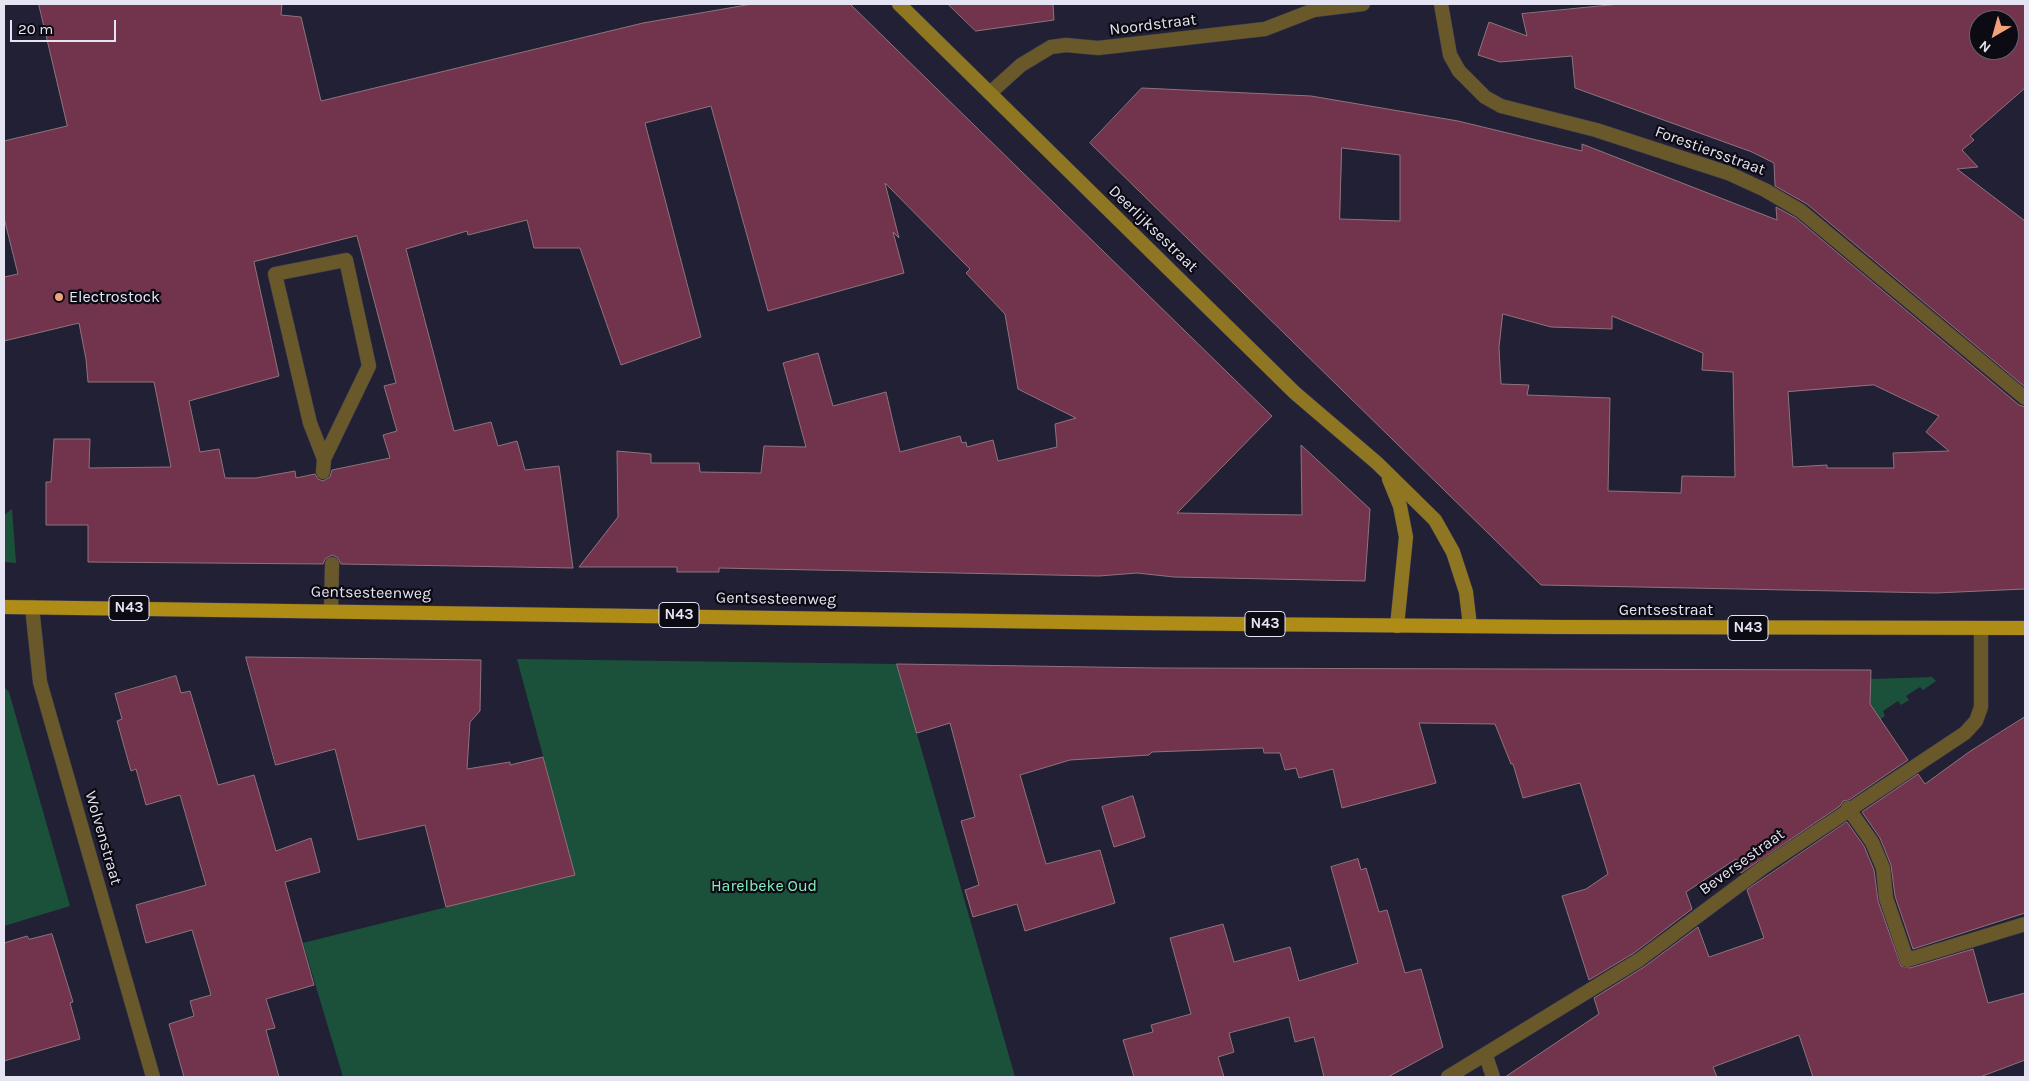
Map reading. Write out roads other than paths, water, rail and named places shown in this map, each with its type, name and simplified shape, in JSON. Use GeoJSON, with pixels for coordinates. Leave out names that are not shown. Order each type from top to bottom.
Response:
{"type":"FeatureCollection","features":[{"type":"Feature","properties":{"kind":"main road","name":"Deerlijksestraat"},"geometry":{"type":"LineString","coordinates":[[899,4],[1295,393],[1387,474],[1435,520],[1453,552],[1466,592],[1470,626]]}},
{"type":"Feature","properties":{"kind":"main road","name":"Deerlijksestraat"},"geometry":{"type":"LineString","coordinates":[[1387,474],[1400,506],[1406,537],[1397,626]]}},
{"type":"Feature","properties":{"kind":"main road","name":"Gentsesteenweg"},"geometry":{"type":"LineString","coordinates":[[4,607],[1397,626]]}},
{"type":"Feature","properties":{"kind":"main road","name":"Gentsestraat"},"geometry":{"type":"LineString","coordinates":[[1397,626],[2025,628]]}},
{"type":"Feature","properties":{"kind":"street","name":"Noordstraat"},"geometry":{"type":"LineString","coordinates":[[990,93],[1022,65],[1051,47],[1066,45],[1098,48],[1265,29],[1314,10],[1363,4]]}},
{"type":"Feature","properties":{"kind":"street","name":"Forestiersstraat"},"geometry":{"type":"LineString","coordinates":[[1441,4],[1450,55],[1458,71],[1485,97],[1501,106],[1596,130],[1728,173],[1765,190],[1801,211],[2025,398]]}},
{"type":"Feature","properties":{"kind":"street"},"geometry":{"type":"LineString","coordinates":[[346,260],[369,366],[323,465],[310,423],[275,274],[346,260]]}},
{"type":"Feature","properties":{"kind":"street"},"geometry":{"type":"LineString","coordinates":[[331,610],[332,564]]}},
{"type":"Feature","properties":{"kind":"street","name":"Wolvenstraat"},"geometry":{"type":"LineString","coordinates":[[32,607],[40,682],[152,1077]]}},
{"type":"Feature","properties":{"kind":"street","name":"Beversestraat"},"geometry":{"type":"LineString","coordinates":[[1448,1077],[1486,1056],[1640,960],[1765,866],[1848,808],[1965,733],[1976,721],[1981,707],[1981,629]]}},
{"type":"Feature","properties":{"kind":"street"},"geometry":{"type":"LineString","coordinates":[[1848,808],[1872,842],[1883,868],[1886,898],[1907,960],[2025,924]]}},
{"type":"Feature","properties":{"kind":"street"},"geometry":{"type":"LineString","coordinates":[[1486,1056],[1493,1077]]}},
{"type":"Feature","properties":{"kind":"place","name":"Electrostock"},"geometry":{"type":"Point","coordinates":[59,297]}},
{"type":"Feature","properties":{"kind":"park label","name":"Harelbeke Oud"},"geometry":{"type":"Point","coordinates":[764,886]}}]}
